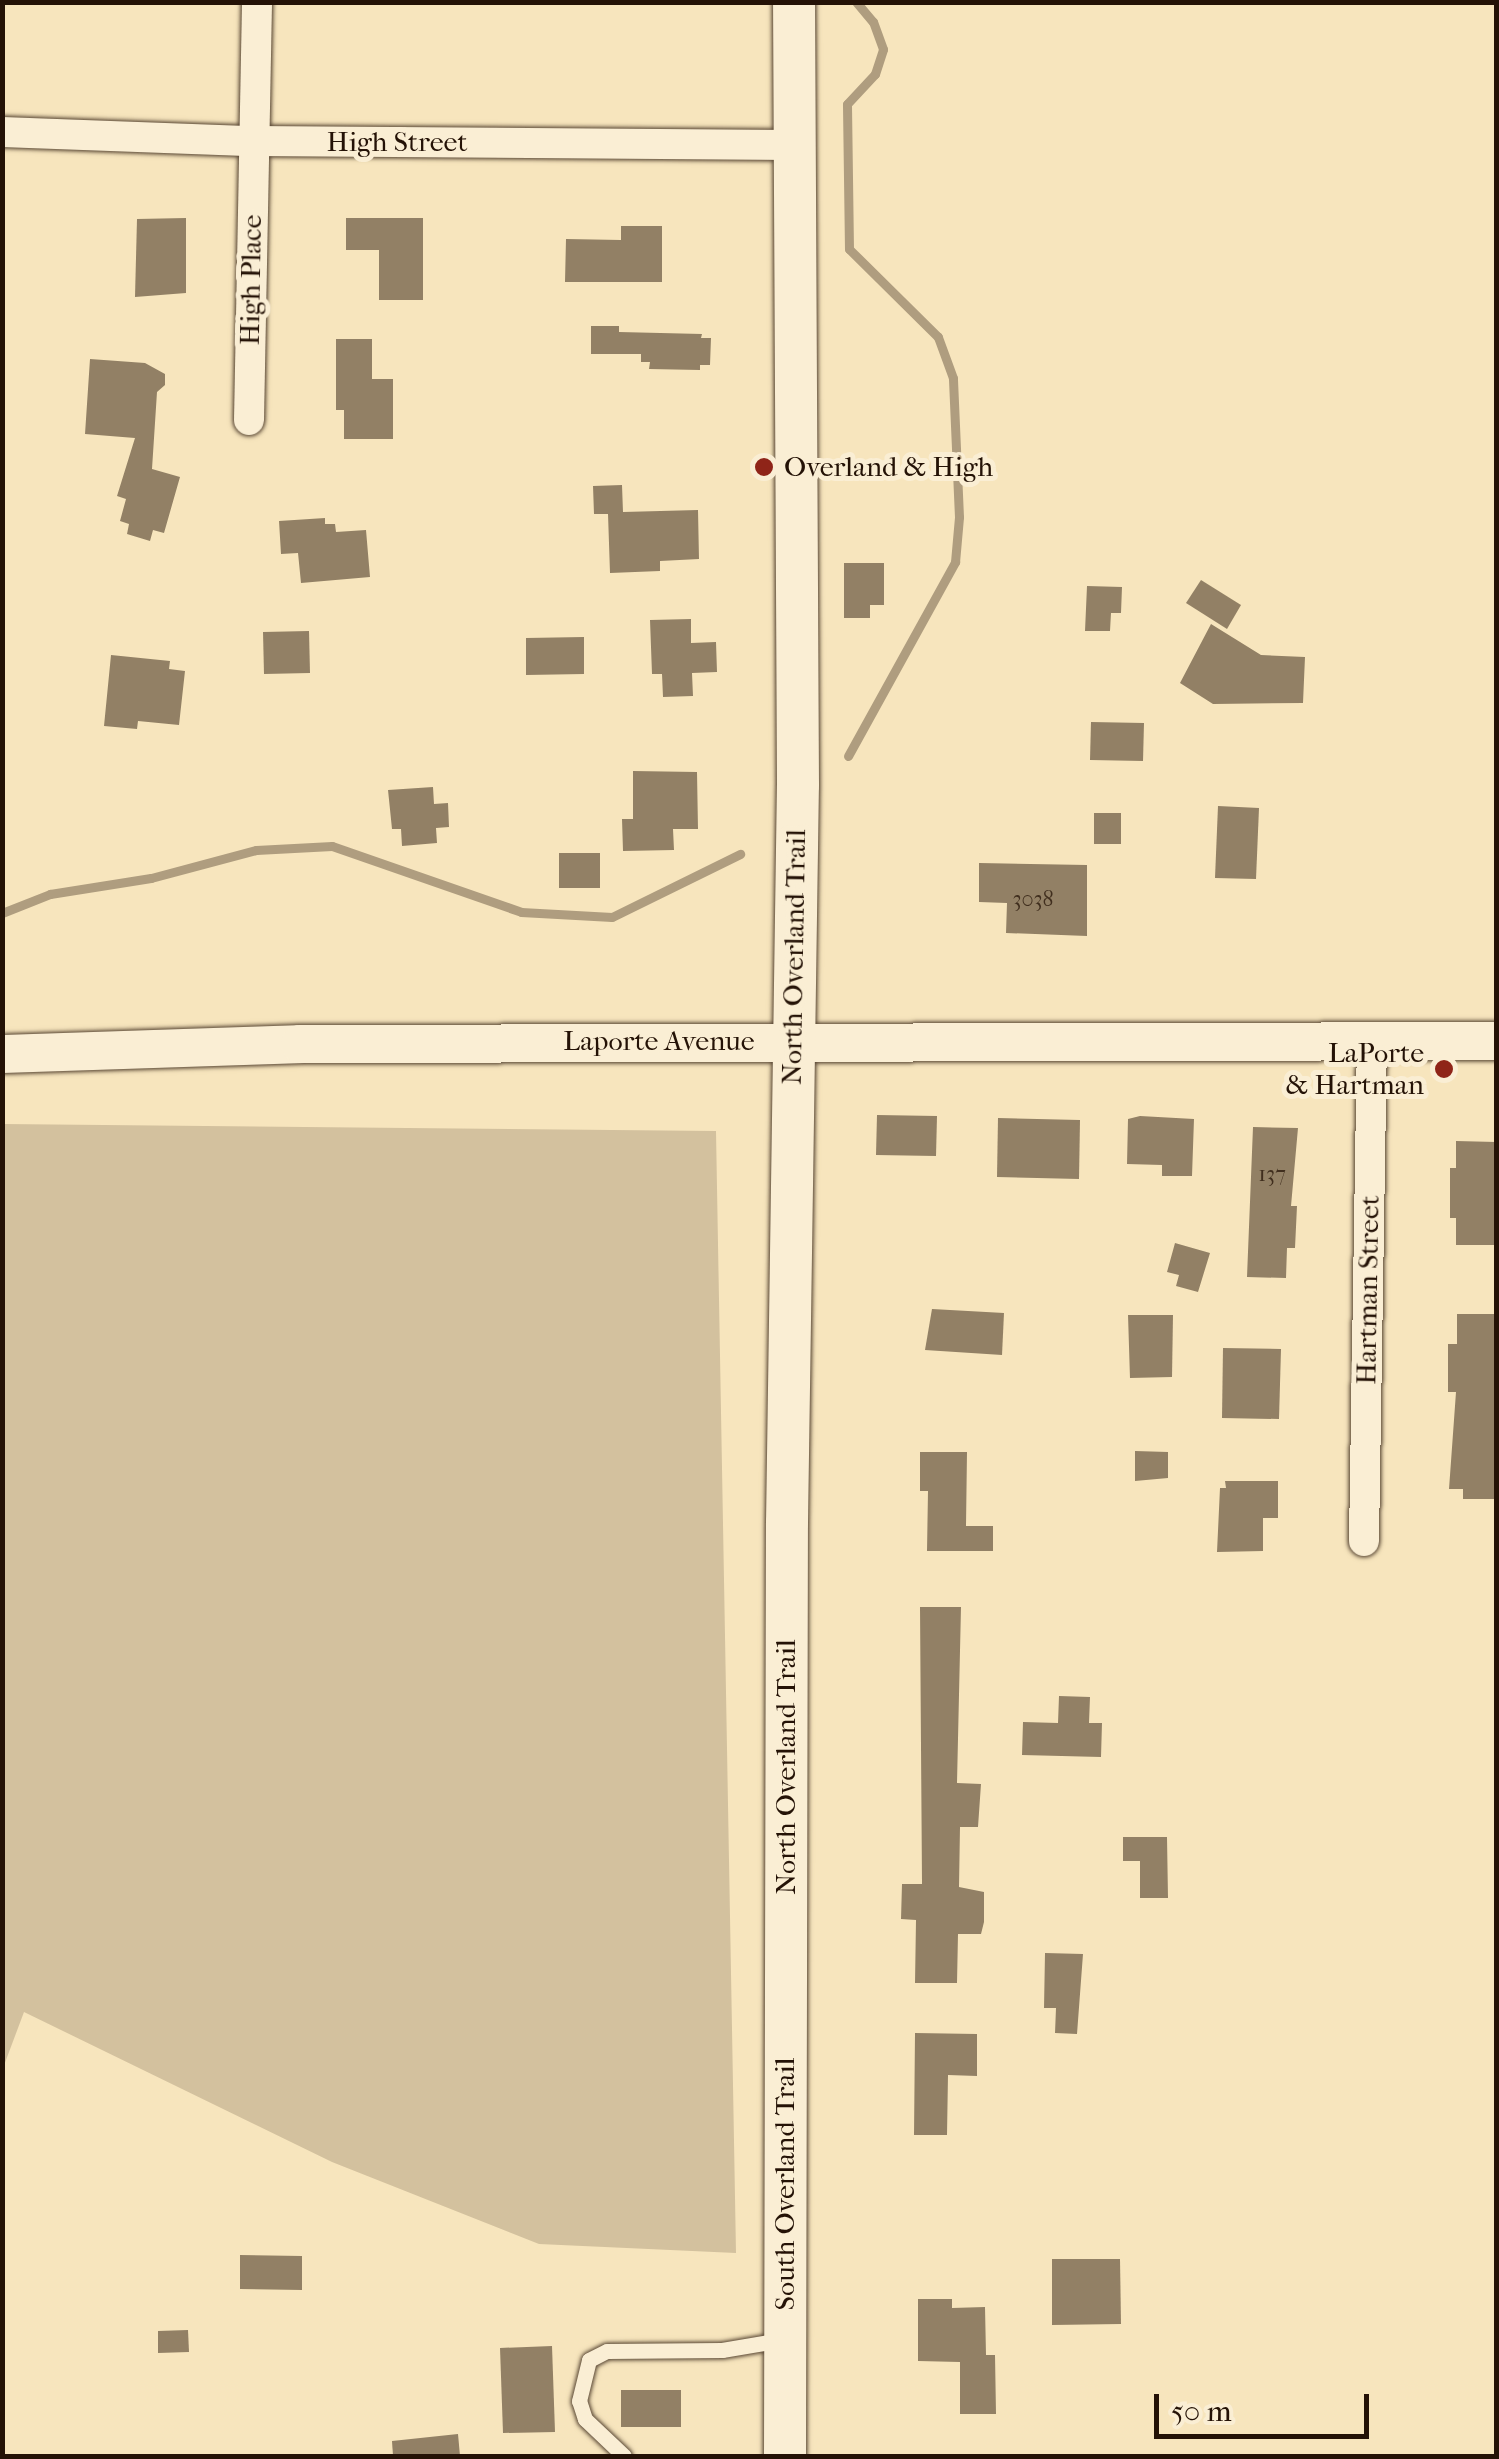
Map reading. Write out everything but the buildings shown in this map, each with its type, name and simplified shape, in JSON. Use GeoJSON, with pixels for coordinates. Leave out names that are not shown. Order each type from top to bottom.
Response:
{"type":"FeatureCollection","features":[{"type":"Feature","properties":{"kind":"main road","name":"North Overland Trail"},"geometry":{"type":"LineString","coordinates":[[786,1911],[798,724],[794,2]]}},
{"type":"Feature","properties":{"kind":"main road","name":"South Overland Trail"},"geometry":{"type":"LineString","coordinates":[[784,2456],[786,1911]]}},
{"type":"Feature","properties":{"kind":"street","name":"High Place"},"geometry":{"type":"LineString","coordinates":[[249,420],[257,2]]}},
{"type":"Feature","properties":{"kind":"street","name":"High Street"},"geometry":{"type":"LineString","coordinates":[[2,132],[253,141],[792,145]]}},
{"type":"Feature","properties":{"kind":"street","name":"Hartman Street"},"geometry":{"type":"LineString","coordinates":[[1364,1542],[1372,1040]]}},
{"type":"Feature","properties":{"kind":"street","name":"Laporte Avenue"},"geometry":{"type":"LineString","coordinates":[[2,1054],[300,1044],[1496,1041]]}},
{"type":"Feature","properties":{"kind":"lane"},"geometry":{"type":"LineString","coordinates":[[624,2456],[584,2419],[580,2401],[582,2377],[589,2360],[607,2350],[722,2350],[785,2339]]}},
{"type":"Feature","properties":{"kind":"shaded area"},"geometry":{"type":"Polygon","coordinates":[[[3,1124],[716,1131],[736,2253],[539,2244],[332,2162],[24,2012],[3,2068],[3,1124]]]}},
{"type":"Feature","properties":{"kind":"waterway"},"geometry":{"type":"LineString","coordinates":[[848,756],[955,562],[959,517],[953,378],[938,337],[849,249],[847,104],[875,74],[883,49],[873,22],[856,2]]}},
{"type":"Feature","properties":{"kind":"waterway"},"geometry":{"type":"LineString","coordinates":[[2,913],[50,894],[151,878],[256,850],[332,846],[521,912],[612,917],[740,854]]}},
{"type":"Feature","properties":{"kind":"place","name":"Overland & High"},"geometry":{"type":"Point","coordinates":[764,467]}},
{"type":"Feature","properties":{"kind":"place","name":"LaPorte & Hartman"},"geometry":{"type":"Point","coordinates":[1444,1069]}}]}
